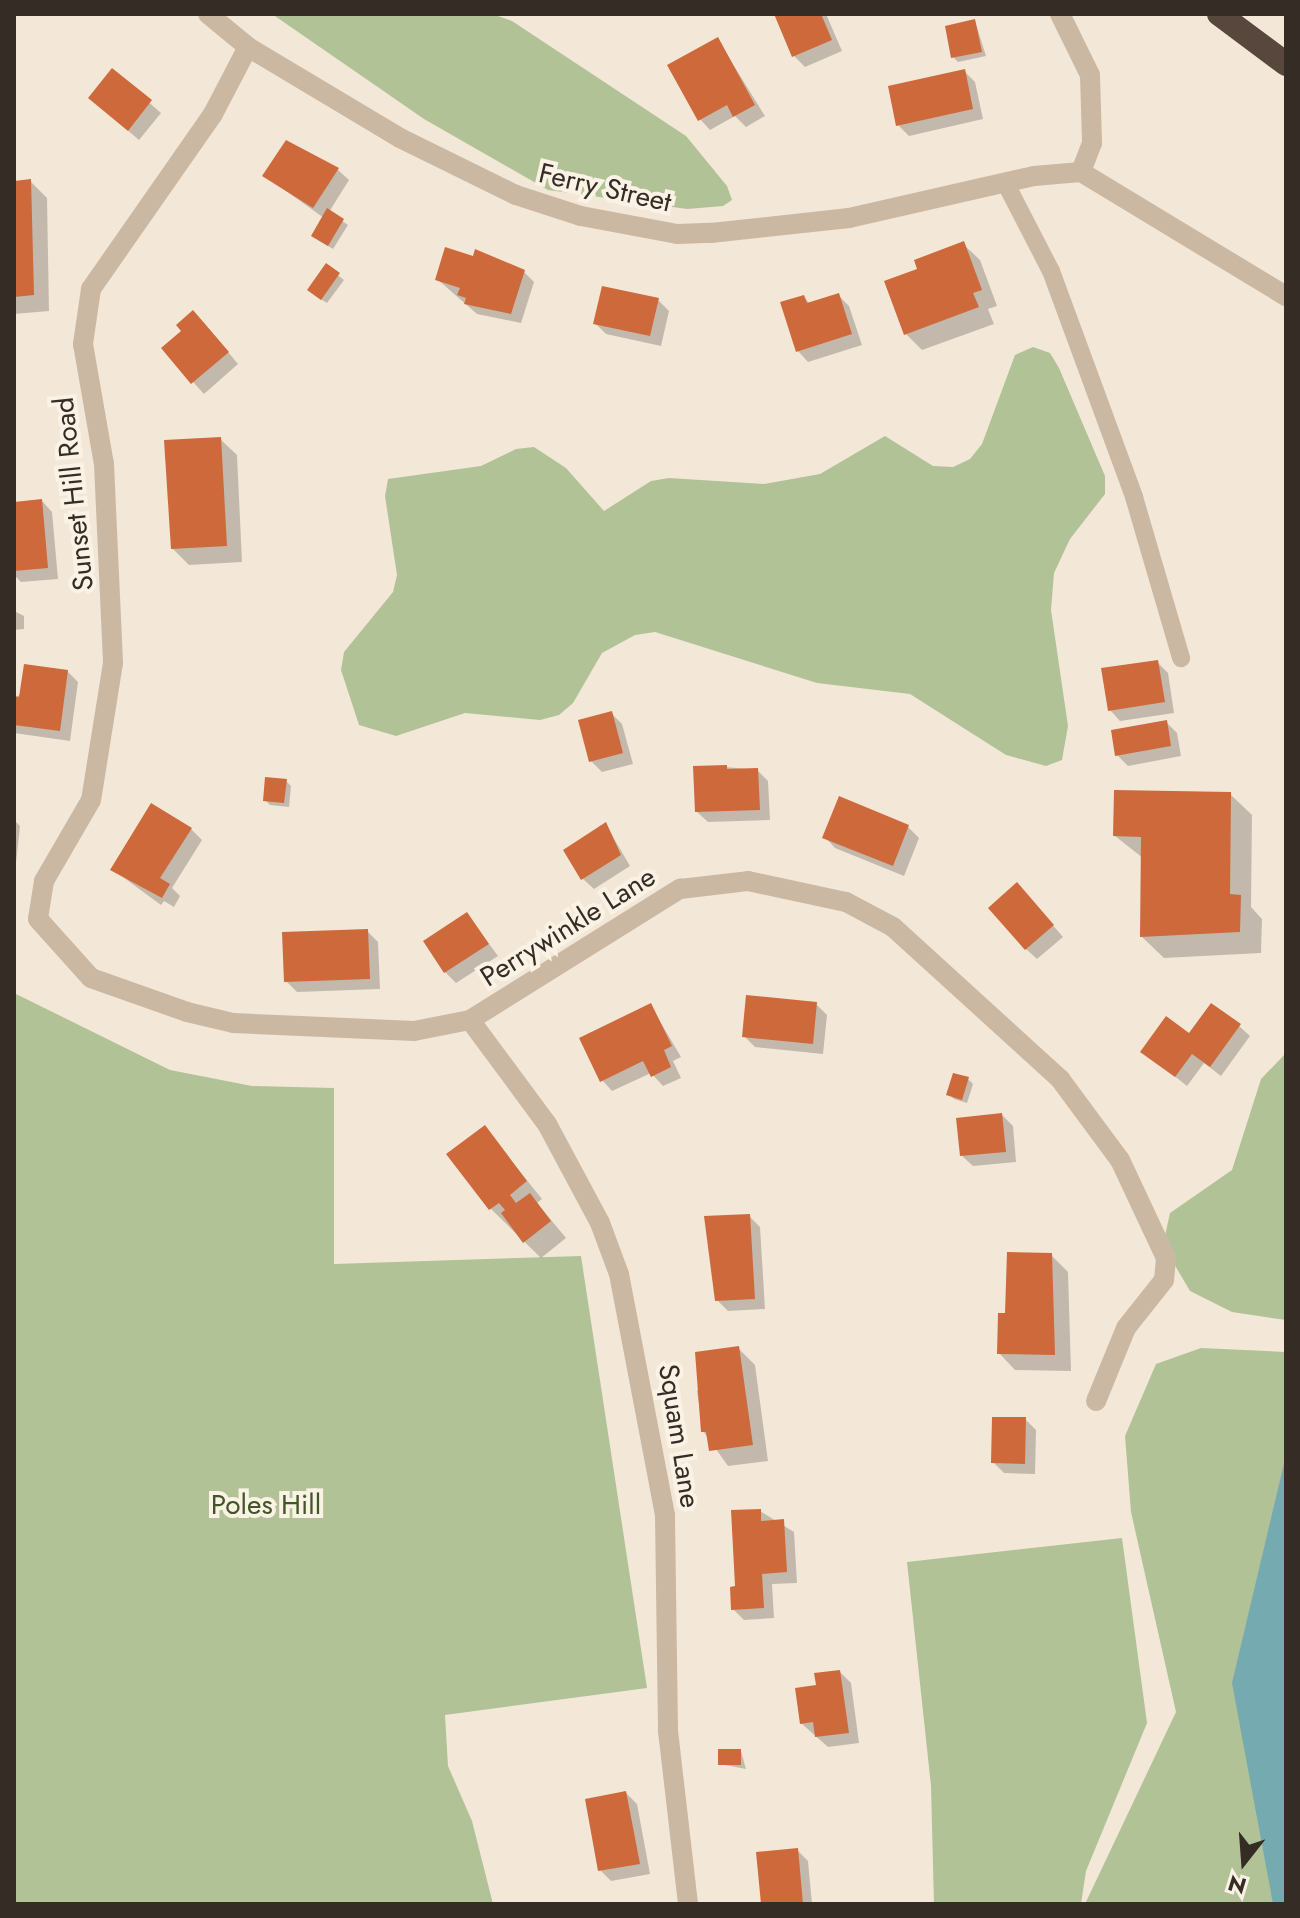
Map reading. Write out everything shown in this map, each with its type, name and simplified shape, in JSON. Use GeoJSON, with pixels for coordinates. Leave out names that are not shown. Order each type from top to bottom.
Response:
{"type":"FeatureCollection","features":[{"type":"Feature","properties":{"kind":"highway"},"geometry":{"type":"LineString","coordinates":[[1219,14],[1286,64]]}},
{"type":"Feature","properties":{"kind":"street","name":"Ferry Street"},"geometry":{"type":"LineString","coordinates":[[208,14],[248,47],[470,174],[550,207],[615,224],[677,234],[748,230],[849,218],[1006,184],[1081,172]]}},
{"type":"Feature","properties":{"kind":"street"},"geometry":{"type":"LineString","coordinates":[[1060,14],[1090,75],[1092,143],[1081,172],[1286,296]]}},
{"type":"Feature","properties":{"kind":"street","name":"Sunset Hill Road"},"geometry":{"type":"LineString","coordinates":[[38,919],[44,881],[91,800],[113,663],[104,464],[83,344],[91,289],[193,146],[248,47]]}},
{"type":"Feature","properties":{"kind":"street","name":"Perrywinkle Lane"},"geometry":{"type":"LineString","coordinates":[[38,919],[91,978],[233,1023],[414,1031],[470,1020],[653,902],[700,884],[748,881],[809,891],[846,902],[893,927],[1082,1105],[1108,1138],[1166,1258],[1164,1280],[1126,1328],[1096,1401]]}},
{"type":"Feature","properties":{"kind":"street","name":"Squam Lane"},"geometry":{"type":"LineString","coordinates":[[470,1020],[547,1124],[600,1223],[619,1274],[663,1501],[668,1731],[688,1904]]}},
{"type":"Feature","properties":{"kind":"lane"},"geometry":{"type":"LineString","coordinates":[[1006,184],[1067,313],[1134,497],[1181,658]]}},
{"type":"Feature","properties":{"kind":"green space"},"geometry":{"type":"Polygon","coordinates":[[[272,14],[492,14],[512,21],[686,136],[727,186],[732,200],[723,206],[687,209],[548,190],[424,119],[272,14]]]}},
{"type":"Feature","properties":{"kind":"green space"},"geometry":{"type":"Polygon","coordinates":[[[1033,347],[1050,353],[1059,368],[1105,476],[1105,494],[1070,539],[1054,573],[1051,610],[1068,726],[1062,760],[1046,766],[1006,755],[910,694],[817,683],[655,632],[635,635],[602,653],[573,703],[559,715],[540,720],[465,713],[396,736],[359,725],[341,670],[344,652],[393,592],[397,575],[385,496],[388,479],[481,466],[516,449],[534,447],[566,468],[604,511],[651,481],[669,478],[764,484],[820,474],[885,436],[933,466],[953,467],[970,459],[982,444],[1015,355],[1033,347]]]}},
{"type":"Feature","properties":{"kind":"green space","name":"Poles Hill"},"geometry":{"type":"Polygon","coordinates":[[[14,993],[170,1070],[252,1086],[334,1088],[334,1264],[581,1256],[647,1688],[445,1715],[448,1766],[472,1821],[493,1904],[14,1904],[14,993]]]}},
{"type":"Feature","properties":{"kind":"green space"},"geometry":{"type":"Polygon","coordinates":[[[1286,1053],[1286,1320],[1232,1312],[1190,1291],[1163,1245],[1170,1213],[1232,1170],[1261,1079],[1286,1053]]]}},
{"type":"Feature","properties":{"kind":"green space"},"geometry":{"type":"Polygon","coordinates":[[[1201,1348],[1286,1352],[1286,1904],[1085,1904],[1176,1712],[1131,1512],[1125,1436],[1156,1364],[1201,1348]]]}},
{"type":"Feature","properties":{"kind":"green space"},"geometry":{"type":"Polygon","coordinates":[[[1122,1538],[1147,1723],[1086,1871],[1081,1904],[934,1904],[931,1786],[907,1562],[1122,1538]]]}},
{"type":"Feature","properties":{"kind":"water"},"geometry":{"type":"Polygon","coordinates":[[[1286,1455],[1286,1904],[1273,1904],[1232,1683],[1286,1455]]]}},
{"type":"Feature","properties":{"kind":"building"},"geometry":{"type":"Polygon","coordinates":[[[774,14],[821,14],[832,40],[792,57],[774,14]]]}},
{"type":"Feature","properties":{"kind":"building"},"geometry":{"type":"Polygon","coordinates":[[[975,19],[982,52],[951,58],[945,26],[975,19]]]}},
{"type":"Feature","properties":{"kind":"building"},"geometry":{"type":"Polygon","coordinates":[[[718,37],[755,105],[733,117],[727,105],[698,121],[667,65],[718,37]]]}},
{"type":"Feature","properties":{"kind":"building"},"geometry":{"type":"Polygon","coordinates":[[[112,68],[152,100],[128,131],[88,98],[112,68]]]}},
{"type":"Feature","properties":{"kind":"building"},"geometry":{"type":"Polygon","coordinates":[[[965,69],[973,109],[896,126],[888,86],[965,69]]]}},
{"type":"Feature","properties":{"kind":"building"},"geometry":{"type":"Polygon","coordinates":[[[286,140],[339,168],[313,208],[262,176],[286,140]]]}},
{"type":"Feature","properties":{"kind":"building"},"geometry":{"type":"Polygon","coordinates":[[[31,179],[34,295],[14,297],[14,181],[31,179]]]}},
{"type":"Feature","properties":{"kind":"building"},"geometry":{"type":"Polygon","coordinates":[[[327,208],[344,219],[328,246],[311,236],[327,208]]]}},
{"type":"Feature","properties":{"kind":"building"},"geometry":{"type":"Polygon","coordinates":[[[964,241],[982,290],[973,293],[979,307],[904,335],[884,281],[917,269],[914,260],[964,241]]]}},
{"type":"Feature","properties":{"kind":"building"},"geometry":{"type":"Polygon","coordinates":[[[445,247],[473,256],[475,249],[525,270],[511,314],[464,304],[466,298],[457,295],[460,288],[435,280],[445,247]]]}},
{"type":"Feature","properties":{"kind":"building"},"geometry":{"type":"Polygon","coordinates":[[[326,263],[340,273],[321,300],[307,290],[326,263]]]}},
{"type":"Feature","properties":{"kind":"building"},"geometry":{"type":"Polygon","coordinates":[[[602,286],[659,298],[650,336],[593,324],[602,286]]]}},
{"type":"Feature","properties":{"kind":"building"},"geometry":{"type":"Polygon","coordinates":[[[839,293],[852,334],[796,352],[780,302],[804,295],[807,303],[839,293]]]}},
{"type":"Feature","properties":{"kind":"building"},"geometry":{"type":"Polygon","coordinates":[[[193,310],[229,352],[191,384],[161,348],[181,331],[176,325],[193,310]]]}},
{"type":"Feature","properties":{"kind":"building"},"geometry":{"type":"Polygon","coordinates":[[[221,437],[227,546],[171,549],[164,440],[221,437]]]}},
{"type":"Feature","properties":{"kind":"building"},"geometry":{"type":"Polygon","coordinates":[[[42,499],[48,568],[14,571],[14,502],[42,499]]]}},
{"type":"Feature","properties":{"kind":"building"},"geometry":{"type":"Polygon","coordinates":[[[1158,660],[1165,702],[1108,711],[1101,668],[1158,660]]]}},
{"type":"Feature","properties":{"kind":"building"},"geometry":{"type":"Polygon","coordinates":[[[24,664],[68,670],[60,731],[14,725],[14,696],[19,697],[24,664]]]}},
{"type":"Feature","properties":{"kind":"building"},"geometry":{"type":"Polygon","coordinates":[[[612,711],[623,753],[589,762],[578,720],[612,711]]]}},
{"type":"Feature","properties":{"kind":"building"},"geometry":{"type":"Polygon","coordinates":[[[1167,720],[1171,746],[1115,756],[1111,730],[1167,720]]]}},
{"type":"Feature","properties":{"kind":"building"},"geometry":{"type":"Polygon","coordinates":[[[727,765],[727,769],[758,768],[760,810],[695,812],[693,766],[727,765]]]}},
{"type":"Feature","properties":{"kind":"building"},"geometry":{"type":"Polygon","coordinates":[[[265,777],[287,779],[284,803],[263,801],[265,777]]]}},
{"type":"Feature","properties":{"kind":"building"},"geometry":{"type":"Polygon","coordinates":[[[1114,790],[1231,792],[1230,894],[1241,895],[1240,932],[1140,937],[1141,837],[1113,836],[1114,790]]]}},
{"type":"Feature","properties":{"kind":"building"},"geometry":{"type":"Polygon","coordinates":[[[839,796],[909,825],[893,866],[822,838],[839,796]]]}},
{"type":"Feature","properties":{"kind":"building"},"geometry":{"type":"Polygon","coordinates":[[[151,803],[192,828],[160,878],[170,884],[162,898],[110,870],[151,803]]]}},
{"type":"Feature","properties":{"kind":"building"},"geometry":{"type":"Polygon","coordinates":[[[606,822],[621,855],[581,880],[563,850],[606,822]]]}},
{"type":"Feature","properties":{"kind":"building"},"geometry":{"type":"Polygon","coordinates":[[[1017,882],[1054,925],[1025,950],[988,908],[1017,882]]]}},
{"type":"Feature","properties":{"kind":"building"},"geometry":{"type":"Polygon","coordinates":[[[467,912],[489,944],[444,973],[423,941],[467,912]]]}},
{"type":"Feature","properties":{"kind":"building"},"geometry":{"type":"Polygon","coordinates":[[[368,929],[370,979],[284,982],[282,932],[368,929]]]}},
{"type":"Feature","properties":{"kind":"building"},"geometry":{"type":"Polygon","coordinates":[[[746,995],[817,1002],[813,1044],[742,1037],[746,995]]]}},
{"type":"Feature","properties":{"kind":"building"},"geometry":{"type":"Polygon","coordinates":[[[651,1003],[672,1046],[664,1050],[671,1067],[651,1077],[643,1061],[600,1082],[579,1038],[651,1003]]]}},
{"type":"Feature","properties":{"kind":"building"},"geometry":{"type":"Polygon","coordinates":[[[1211,1003],[1241,1024],[1210,1067],[1192,1054],[1175,1077],[1140,1052],[1166,1016],[1189,1033],[1211,1003]]]}},
{"type":"Feature","properties":{"kind":"building"},"geometry":{"type":"Polygon","coordinates":[[[953,1073],[969,1077],[962,1100],[946,1095],[953,1073]]]}},
{"type":"Feature","properties":{"kind":"building"},"geometry":{"type":"Polygon","coordinates":[[[1002,1113],[1006,1152],[960,1156],[956,1118],[1002,1113]]]}},
{"type":"Feature","properties":{"kind":"building"},"geometry":{"type":"Polygon","coordinates":[[[485,1125],[527,1181],[510,1195],[516,1203],[530,1193],[551,1221],[523,1243],[501,1213],[505,1210],[499,1203],[489,1210],[446,1154],[485,1125]]]}},
{"type":"Feature","properties":{"kind":"building"},"geometry":{"type":"Polygon","coordinates":[[[750,1214],[755,1299],[715,1301],[704,1216],[750,1214]]]}},
{"type":"Feature","properties":{"kind":"building"},"geometry":{"type":"Polygon","coordinates":[[[1007,1252],[1052,1253],[1055,1355],[997,1354],[998,1313],[1005,1313],[1007,1252]]]}},
{"type":"Feature","properties":{"kind":"building"},"geometry":{"type":"Polygon","coordinates":[[[739,1346],[753,1445],[709,1451],[706,1432],[701,1432],[695,1352],[739,1346]]]}},
{"type":"Feature","properties":{"kind":"building"},"geometry":{"type":"Polygon","coordinates":[[[992,1417],[1026,1417],[1025,1464],[991,1463],[992,1417]]]}},
{"type":"Feature","properties":{"kind":"building"},"geometry":{"type":"Polygon","coordinates":[[[761,1509],[761,1521],[784,1519],[787,1572],[762,1574],[764,1608],[731,1610],[730,1587],[735,1586],[731,1510],[761,1509]]]}},
{"type":"Feature","properties":{"kind":"building"},"geometry":{"type":"Polygon","coordinates":[[[840,1670],[849,1733],[815,1737],[813,1722],[800,1724],[795,1688],[816,1685],[814,1673],[840,1670]]]}},
{"type":"Feature","properties":{"kind":"building"},"geometry":{"type":"Polygon","coordinates":[[[718,1749],[741,1749],[741,1765],[718,1765],[718,1749]]]}},
{"type":"Feature","properties":{"kind":"building"},"geometry":{"type":"Polygon","coordinates":[[[626,1791],[640,1864],[598,1871],[585,1799],[626,1791]]]}},
{"type":"Feature","properties":{"kind":"building"},"geometry":{"type":"Polygon","coordinates":[[[798,1848],[803,1904],[761,1904],[756,1852],[798,1848]]]}}]}
